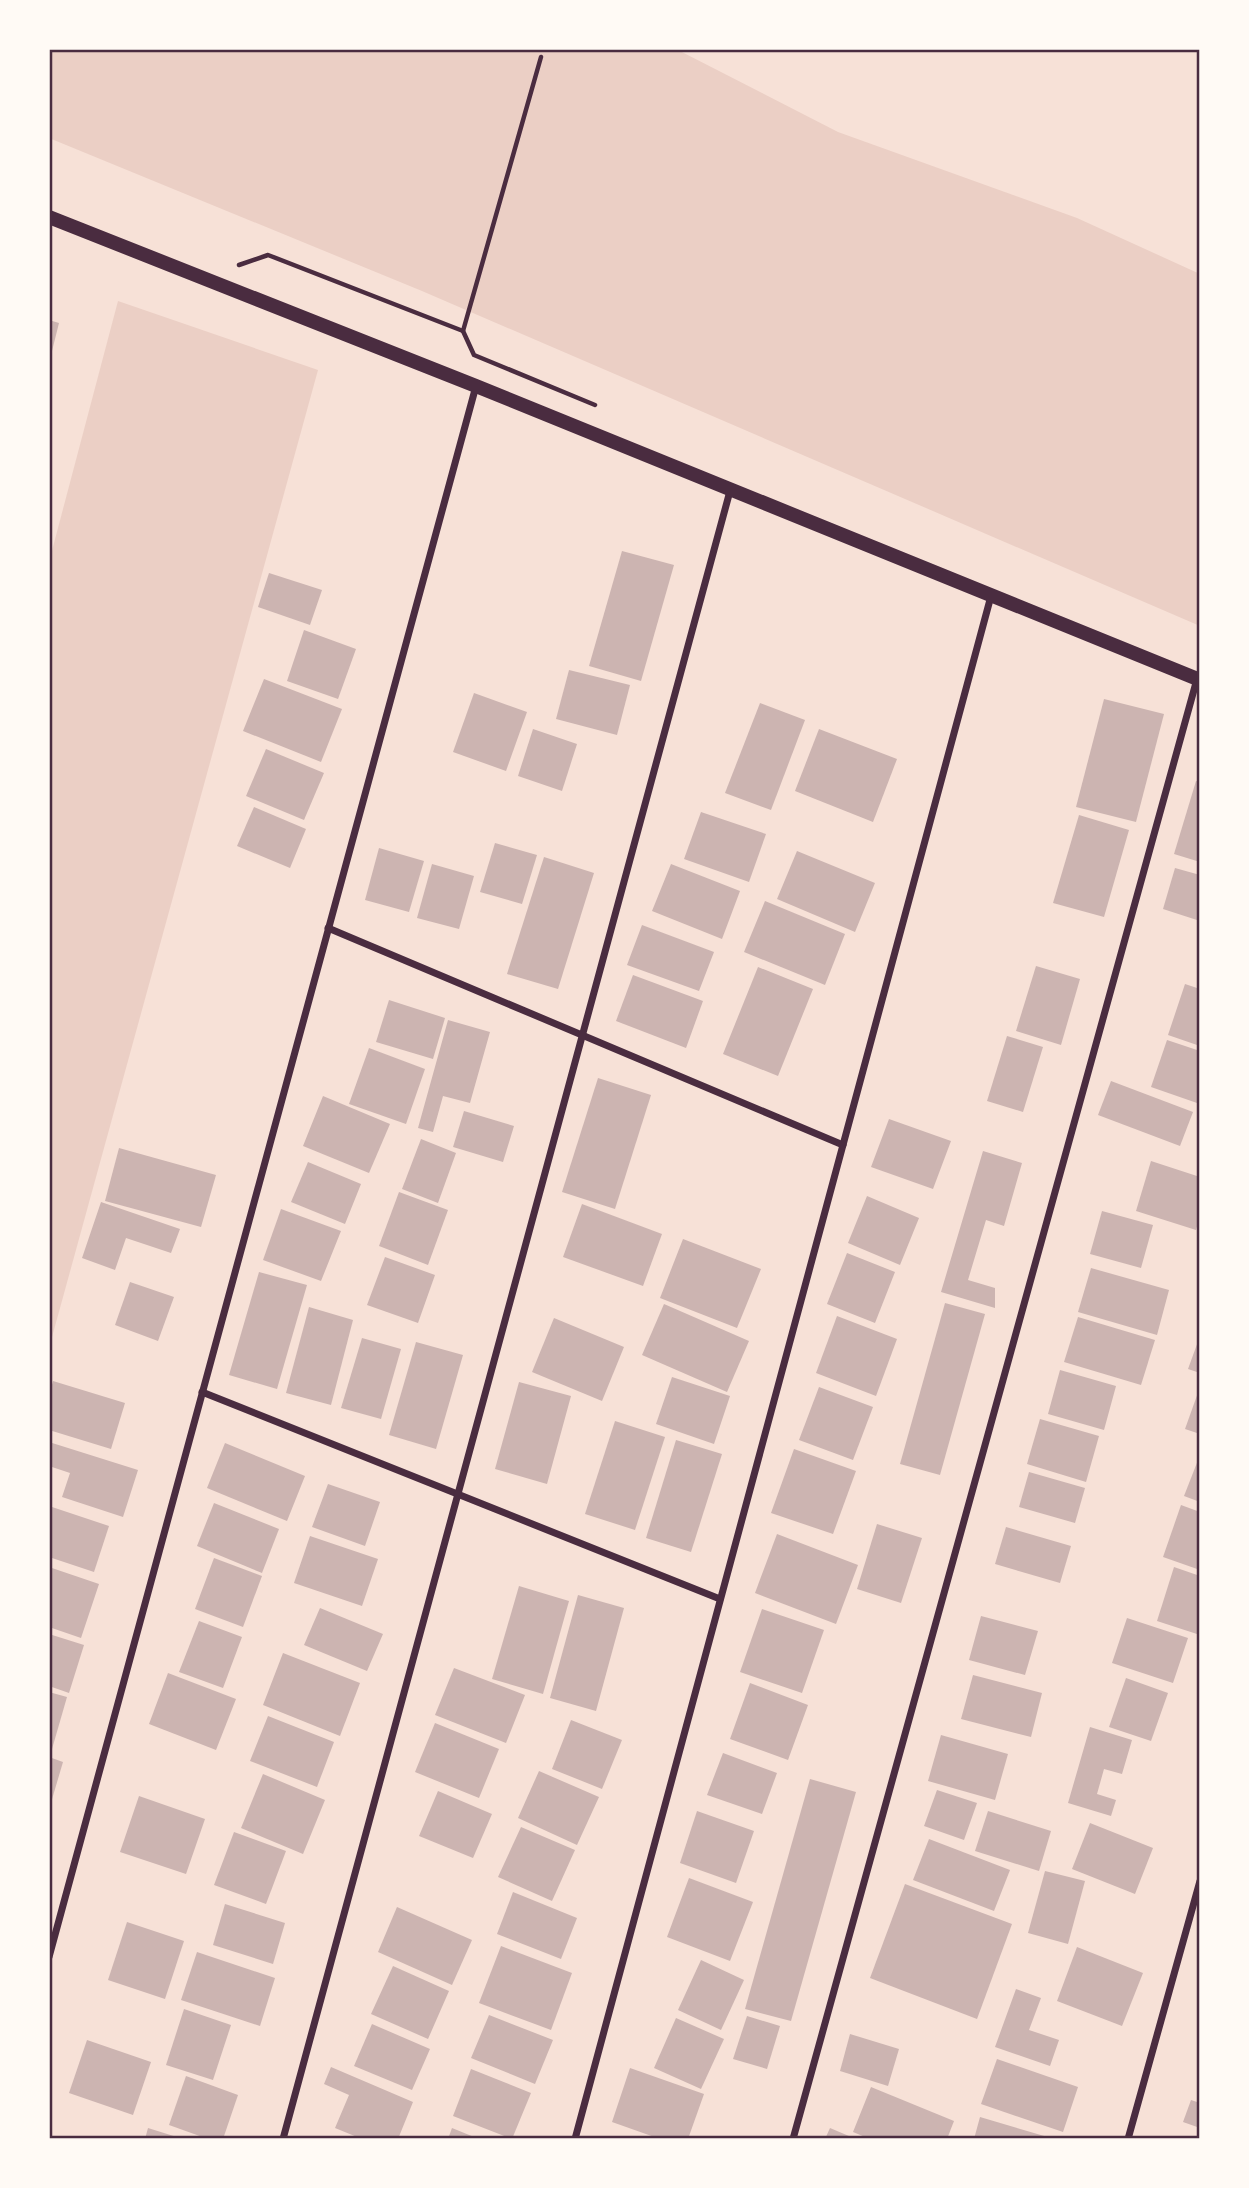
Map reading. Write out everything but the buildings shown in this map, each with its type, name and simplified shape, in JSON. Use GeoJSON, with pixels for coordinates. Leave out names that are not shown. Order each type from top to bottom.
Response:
{"type":"FeatureCollection","features":[{"type":"Feature","properties":{"kind":"main road"},"geometry":{"type":"LineString","coordinates":[[49,217],[476,386],[1199,680]]}},
{"type":"Feature","properties":{"kind":"street"},"geometry":{"type":"LineString","coordinates":[[49,1957],[476,386]]}},
{"type":"Feature","properties":{"kind":"street"},"geometry":{"type":"LineString","coordinates":[[283,2139],[730,491]]}},
{"type":"Feature","properties":{"kind":"street"},"geometry":{"type":"LineString","coordinates":[[575,2139],[991,596]]}},
{"type":"Feature","properties":{"kind":"street"},"geometry":{"type":"LineString","coordinates":[[793,2139],[1199,680]]}},
{"type":"Feature","properties":{"kind":"street"},"geometry":{"type":"LineString","coordinates":[[328,928],[843,1145]]}},
{"type":"Feature","properties":{"kind":"street"},"geometry":{"type":"LineString","coordinates":[[201,1392],[720,1599]]}},
{"type":"Feature","properties":{"kind":"street"},"geometry":{"type":"LineString","coordinates":[[1128,2139],[1200,1881]]}},
{"type":"Feature","properties":{"kind":"path"},"geometry":{"type":"LineString","coordinates":[[541,57],[463,331],[474,355],[599,407]]}},
{"type":"Feature","properties":{"kind":"path"},"geometry":{"type":"LineString","coordinates":[[236,266],[268,255],[463,331]]}},
{"type":"Feature","properties":{"kind":"shaded area"},"geometry":{"type":"Polygon","coordinates":[[[49,49],[676,49],[838,132],[1077,218],[1200,274],[1200,626],[422,291],[49,138],[49,49]]]}},
{"type":"Feature","properties":{"kind":"shaded area"},"geometry":{"type":"Polygon","coordinates":[[[118,301],[318,370],[49,1348],[49,562],[118,301]]]}}]}
